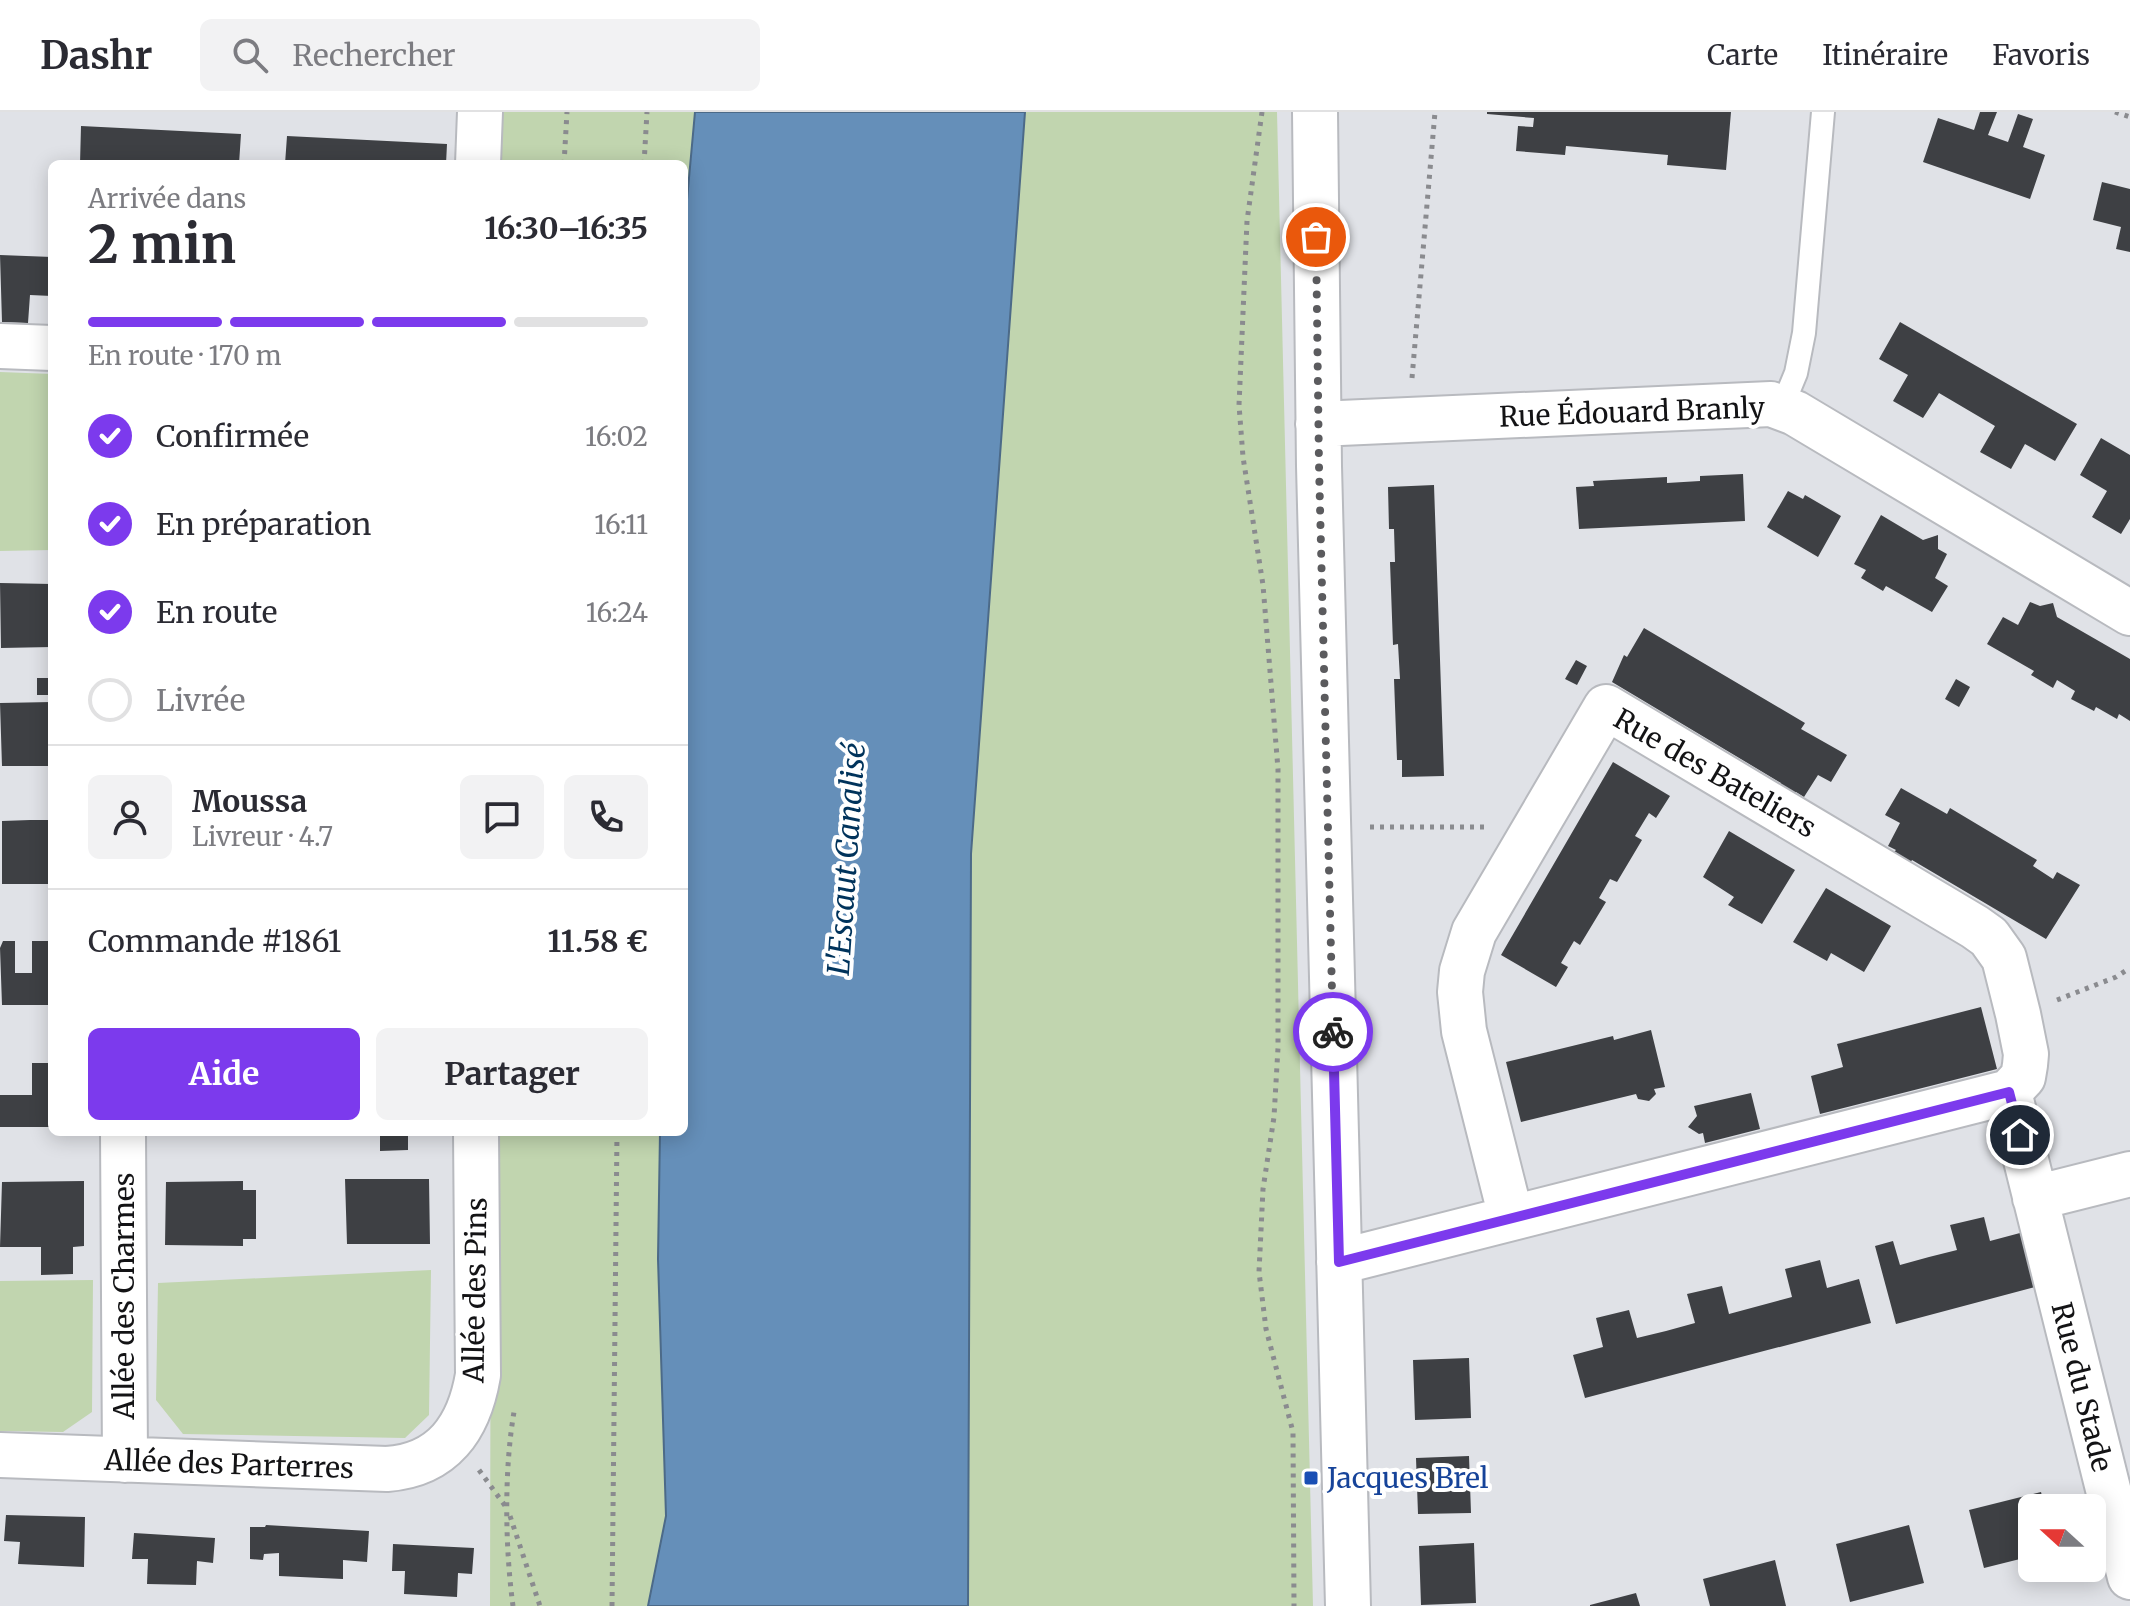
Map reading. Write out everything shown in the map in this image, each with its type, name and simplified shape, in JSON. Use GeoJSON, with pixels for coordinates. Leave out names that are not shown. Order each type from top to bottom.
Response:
{"type":"FeatureCollection","features":[{"type":"Feature","properties":{"kind":"street"},"geometry":{"type":"LineString","coordinates":[[478,160],[480,112]]}},
{"type":"Feature","properties":{"kind":"street"},"geometry":{"type":"LineString","coordinates":[[1315,112],[1318,424],[1348,1606]]}},
{"type":"Feature","properties":{"kind":"street"},"geometry":{"type":"LineString","coordinates":[[0,346],[48,348]]}},
{"type":"Feature","properties":{"kind":"street","name":"Rue Édouard Branly"},"geometry":{"type":"LineString","coordinates":[[1318,424],[1760,404],[1782,407],[2130,613]]}},
{"type":"Feature","properties":{"kind":"street","name":"Rue des Bateliers"},"geometry":{"type":"LineString","coordinates":[[1511,1217],[1464,1031],[1461,982],[1464,961],[1474,932],[1606,707],[1989,937],[2004,958],[2026,1054],[2023,1077],[2009,1092]]}},
{"type":"Feature","properties":{"kind":"street"},"geometry":{"type":"LineString","coordinates":[[1339,1262],[2009,1092]]}},
{"type":"Feature","properties":{"kind":"street","name":"Rue du Stade"},"geometry":{"type":"LineString","coordinates":[[2009,1092],[2130,1577]]}},
{"type":"Feature","properties":{"kind":"street","name":"Allée des Charmes"},"geometry":{"type":"LineString","coordinates":[[123,1136],[125,1460]]}},
{"type":"Feature","properties":{"kind":"street","name":"Allée des Pins"},"geometry":{"type":"LineString","coordinates":[[450,1442],[469,1409],[478,1375],[476,1136]]}},
{"type":"Feature","properties":{"kind":"street"},"geometry":{"type":"LineString","coordinates":[[2035,1198],[2130,1174]]}},
{"type":"Feature","properties":{"kind":"street","name":"Allée des Parterres"},"geometry":{"type":"LineString","coordinates":[[0,1455],[387,1469],[406,1468],[422,1462],[450,1442]]}},
{"type":"Feature","properties":{"kind":"lane"},"geometry":{"type":"LineString","coordinates":[[1782,407],[1796,373],[1804,333],[1823,112]]}},
{"type":"Feature","properties":{"kind":"path"},"geometry":{"type":"LineString","coordinates":[[564,160],[567,112]]}},
{"type":"Feature","properties":{"kind":"path"},"geometry":{"type":"LineString","coordinates":[[644,160],[647,112]]}},
{"type":"Feature","properties":{"kind":"path"},"geometry":{"type":"LineString","coordinates":[[1262,112],[1247,221],[1239,405],[1243,457],[1263,585],[1278,769],[1278,1048],[1274,1117],[1263,1189],[1259,1272],[1266,1329],[1293,1432],[1294,1606]]}},
{"type":"Feature","properties":{"kind":"path"},"geometry":{"type":"LineString","coordinates":[[1408,421],[1435,112]]}},
{"type":"Feature","properties":{"kind":"path"},"geometry":{"type":"LineString","coordinates":[[2115,112],[2130,117]]}},
{"type":"Feature","properties":{"kind":"path"},"geometry":{"type":"LineString","coordinates":[[1329,826],[1534,828]]}},
{"type":"Feature","properties":{"kind":"path"},"geometry":{"type":"LineString","coordinates":[[2018,1014],[2116,977],[2130,968]]}},
{"type":"Feature","properties":{"kind":"path"},"geometry":{"type":"LineString","coordinates":[[612,1606],[617,1136]]}},
{"type":"Feature","properties":{"kind":"path"},"geometry":{"type":"LineString","coordinates":[[450,1442],[486,1476],[508,1510],[540,1606]]}},
{"type":"Feature","properties":{"kind":"path"},"geometry":{"type":"LineString","coordinates":[[508,1510],[513,1606]]}},
{"type":"Feature","properties":{"kind":"green space"},"geometry":{"type":"Polygon","coordinates":[[[497,112],[695,112],[688,189],[688,160],[496,160],[497,112]]]}},
{"type":"Feature","properties":{"kind":"green space"},"geometry":{"type":"Polygon","coordinates":[[[1025,112],[1277,112],[1313,1606],[968,1606],[971,854],[1025,112]]]}},
{"type":"Feature","properties":{"kind":"green space"},"geometry":{"type":"Polygon","coordinates":[[[0,372],[48,374],[48,550],[0,551],[0,372]]]}},
{"type":"Feature","properties":{"kind":"green space"},"geometry":{"type":"Polygon","coordinates":[[[491,1136],[660,1136],[658,1259],[666,1516],[648,1606],[490,1606],[491,1136]]]}},
{"type":"Feature","properties":{"kind":"green space"},"geometry":{"type":"Polygon","coordinates":[[[431,1270],[429,1415],[405,1438],[183,1434],[156,1400],[158,1283],[431,1270]]]}},
{"type":"Feature","properties":{"kind":"green space"},"geometry":{"type":"Polygon","coordinates":[[[93,1280],[92,1412],[63,1432],[0,1431],[0,1281],[93,1280]]]}},
{"type":"Feature","properties":{"kind":"water","name":"L'Escaut Canalisé"},"geometry":{"type":"Polygon","coordinates":[[[695,112],[1025,112],[971,854],[968,1606],[648,1606],[666,1516],[658,1259],[660,1136],[688,1136],[688,189],[695,112]]]}},
{"type":"Feature","properties":{"kind":"building"},"geometry":{"type":"Polygon","coordinates":[[[1487,112],[1731,112],[1726,170],[1667,165],[1668,155],[1566,146],[1565,155],[1516,151],[1518,126],[1533,127],[1534,118],[1487,112]]]}},
{"type":"Feature","properties":{"kind":"building"},"geometry":{"type":"Polygon","coordinates":[[[1980,112],[1997,112],[1988,135],[2008,142],[2018,114],[2033,119],[2023,147],[2045,155],[2030,199],[1923,162],[1938,118],[1974,130],[1980,112]]]}},
{"type":"Feature","properties":{"kind":"building"},"geometry":{"type":"Polygon","coordinates":[[[81,126],[241,134],[239,160],[80,160],[81,126]]]}},
{"type":"Feature","properties":{"kind":"building"},"geometry":{"type":"Polygon","coordinates":[[[287,136],[447,144],[446,160],[285,160],[287,136]]]}},
{"type":"Feature","properties":{"kind":"building"},"geometry":{"type":"Polygon","coordinates":[[[2102,182],[2130,189],[2130,252],[2116,249],[2121,227],[2093,220],[2102,182]]]}},
{"type":"Feature","properties":{"kind":"building"},"geometry":{"type":"Polygon","coordinates":[[[0,255],[48,257],[48,296],[30,295],[28,323],[2,322],[0,255]]]}},
{"type":"Feature","properties":{"kind":"building"},"geometry":{"type":"Polygon","coordinates":[[[1900,322],[2077,424],[2055,461],[2025,444],[2011,469],[1980,452],[1995,426],[1939,393],[1923,418],[1893,401],[1908,375],[1879,359],[1900,322]]]}},
{"type":"Feature","properties":{"kind":"building"},"geometry":{"type":"Polygon","coordinates":[[[2101,438],[2130,455],[2130,519],[2121,534],[2092,517],[2107,491],[2080,475],[2101,438]]]}},
{"type":"Feature","properties":{"kind":"building"},"geometry":{"type":"Polygon","coordinates":[[[1743,474],[1745,521],[1579,529],[1576,487],[1594,486],[1593,481],[1667,477],[1667,483],[1700,481],[1700,476],[1743,474]]]}},
{"type":"Feature","properties":{"kind":"building"},"geometry":{"type":"Polygon","coordinates":[[[1434,485],[1444,776],[1402,777],[1402,760],[1397,760],[1394,679],[1400,679],[1398,644],[1393,645],[1390,562],[1395,562],[1394,529],[1389,529],[1388,487],[1434,485]]]}},
{"type":"Feature","properties":{"kind":"building"},"geometry":{"type":"Polygon","coordinates":[[[1788,491],[1803,499],[1805,495],[1841,516],[1818,557],[1767,527],[1788,491]]]}},
{"type":"Feature","properties":{"kind":"building"},"geometry":{"type":"Polygon","coordinates":[[[1881,515],[1923,540],[1938,535],[1938,549],[1947,554],[1935,578],[1948,586],[1932,612],[1886,586],[1883,591],[1861,578],[1866,570],[1854,564],[1881,515]]]}},
{"type":"Feature","properties":{"kind":"building"},"geometry":{"type":"Polygon","coordinates":[[[0,583],[48,584],[48,647],[1,648],[0,583]]]}},
{"type":"Feature","properties":{"kind":"building"},"geometry":{"type":"Polygon","coordinates":[[[2030,602],[2040,606],[2053,603],[2057,617],[2130,659],[2130,721],[2119,714],[2117,719],[2096,707],[2094,711],[2071,699],[2075,691],[2057,680],[2053,688],[2031,675],[2034,671],[1987,644],[2003,617],[2018,625],[2030,602]]]}},
{"type":"Feature","properties":{"kind":"building"},"geometry":{"type":"Polygon","coordinates":[[[1644,628],[1805,723],[1801,729],[1847,755],[1831,782],[1818,775],[1804,797],[1796,792],[1793,795],[1780,786],[1781,783],[1612,682],[1624,655],[1627,657],[1644,628]]]}},
{"type":"Feature","properties":{"kind":"building"},"geometry":{"type":"Polygon","coordinates":[[[1576,660],[1587,666],[1577,685],[1565,679],[1576,660]]]}},
{"type":"Feature","properties":{"kind":"building"},"geometry":{"type":"Polygon","coordinates":[[[37,678],[48,678],[48,695],[37,695],[37,678]]]}},
{"type":"Feature","properties":{"kind":"building"},"geometry":{"type":"Polygon","coordinates":[[[1956,679],[1970,687],[1959,707],[1945,699],[1956,679]]]}},
{"type":"Feature","properties":{"kind":"building"},"geometry":{"type":"Polygon","coordinates":[[[48,702],[48,766],[2,766],[0,703],[48,702]]]}},
{"type":"Feature","properties":{"kind":"building"},"geometry":{"type":"Polygon","coordinates":[[[1613,762],[1670,796],[1656,818],[1649,813],[1635,836],[1642,840],[1617,882],[1610,879],[1599,898],[1606,902],[1580,945],[1574,941],[1561,963],[1568,967],[1556,987],[1501,955],[1613,762]]]}},
{"type":"Feature","properties":{"kind":"building"},"geometry":{"type":"Polygon","coordinates":[[[1901,788],[1947,814],[1950,808],[2037,860],[2033,866],[2053,879],[2057,872],[2080,885],[2046,939],[1912,860],[1910,863],[1893,853],[1896,850],[1888,846],[1900,823],[1885,815],[1901,788]]]}},
{"type":"Feature","properties":{"kind":"building"},"geometry":{"type":"Polygon","coordinates":[[[48,820],[48,884],[2,884],[2,821],[48,820]]]}},
{"type":"Feature","properties":{"kind":"building"},"geometry":{"type":"Polygon","coordinates":[[[1729,831],[1795,870],[1762,924],[1728,905],[1734,897],[1703,877],[1729,831]]]}},
{"type":"Feature","properties":{"kind":"building"},"geometry":{"type":"Polygon","coordinates":[[[1826,888],[1891,926],[1864,972],[1831,953],[1827,961],[1793,942],[1826,888]]]}},
{"type":"Feature","properties":{"kind":"building"},"geometry":{"type":"Polygon","coordinates":[[[3,941],[15,941],[15,973],[32,973],[32,941],[48,941],[48,1005],[2,1005],[0,948],[3,941]]]}},
{"type":"Feature","properties":{"kind":"building"},"geometry":{"type":"Polygon","coordinates":[[[1981,1007],[1997,1069],[1820,1114],[1811,1076],[1843,1067],[1837,1044],[1981,1007]]]}},
{"type":"Feature","properties":{"kind":"building"},"geometry":{"type":"Polygon","coordinates":[[[1651,1030],[1665,1087],[1654,1089],[1656,1094],[1649,1101],[1638,1099],[1636,1094],[1521,1122],[1506,1062],[1651,1030]]]}},
{"type":"Feature","properties":{"kind":"building"},"geometry":{"type":"Polygon","coordinates":[[[32,1063],[48,1063],[48,1127],[0,1127],[0,1095],[32,1095],[32,1063]]]}},
{"type":"Feature","properties":{"kind":"building"},"geometry":{"type":"Polygon","coordinates":[[[1751,1093],[1760,1129],[1705,1143],[1703,1133],[1699,1134],[1688,1127],[1697,1116],[1694,1106],[1751,1093]]]}},
{"type":"Feature","properties":{"kind":"building"},"geometry":{"type":"Polygon","coordinates":[[[380,1136],[408,1136],[408,1150],[380,1151],[380,1136]]]}},
{"type":"Feature","properties":{"kind":"building"},"geometry":{"type":"Polygon","coordinates":[[[345,1179],[429,1179],[430,1244],[347,1244],[345,1179]]]}},
{"type":"Feature","properties":{"kind":"building"},"geometry":{"type":"Polygon","coordinates":[[[84,1181],[84,1246],[73,1247],[73,1274],[41,1275],[41,1247],[0,1247],[2,1182],[84,1181]]]}},
{"type":"Feature","properties":{"kind":"building"},"geometry":{"type":"Polygon","coordinates":[[[243,1181],[243,1190],[256,1190],[256,1239],[243,1239],[243,1246],[165,1245],[166,1182],[243,1181]]]}},
{"type":"Feature","properties":{"kind":"building"},"geometry":{"type":"Polygon","coordinates":[[[1984,1217],[1990,1241],[2020,1233],[2035,1287],[1896,1324],[1875,1246],[1893,1241],[1900,1265],[1957,1250],[1950,1225],[1984,1217]]]}},
{"type":"Feature","properties":{"kind":"building"},"geometry":{"type":"Polygon","coordinates":[[[1820,1260],[1827,1288],[1859,1279],[1871,1323],[1585,1398],[1573,1355],[1603,1347],[1596,1318],[1629,1310],[1637,1338],[1666,1331],[1695,1323],[1687,1294],[1722,1286],[1729,1314],[1792,1297],[1785,1269],[1820,1260]]]}},
{"type":"Feature","properties":{"kind":"building"},"geometry":{"type":"Polygon","coordinates":[[[1469,1358],[1471,1418],[1415,1420],[1413,1360],[1469,1358]]]}},
{"type":"Feature","properties":{"kind":"building"},"geometry":{"type":"Polygon","coordinates":[[[1469,1456],[1471,1513],[1418,1514],[1416,1458],[1469,1456]]]}},
{"type":"Feature","properties":{"kind":"building"},"geometry":{"type":"Polygon","coordinates":[[[2018,1498],[2018,1560],[1984,1568],[1969,1510],[2018,1498]]]}},
{"type":"Feature","properties":{"kind":"building"},"geometry":{"type":"Polygon","coordinates":[[[6,1515],[85,1517],[84,1567],[18,1564],[20,1542],[4,1541],[6,1515]]]}},
{"type":"Feature","properties":{"kind":"building"},"geometry":{"type":"Polygon","coordinates":[[[266,1525],[369,1531],[367,1562],[343,1560],[343,1579],[279,1576],[279,1553],[264,1554],[263,1560],[250,1559],[250,1527],[266,1525]]]}},
{"type":"Feature","properties":{"kind":"building"},"geometry":{"type":"Polygon","coordinates":[[[1909,1525],[1924,1583],[1850,1602],[1836,1544],[1909,1525]]]}},
{"type":"Feature","properties":{"kind":"building"},"geometry":{"type":"Polygon","coordinates":[[[134,1533],[215,1538],[213,1563],[197,1561],[196,1585],[147,1584],[148,1559],[132,1559],[134,1533]]]}},
{"type":"Feature","properties":{"kind":"building"},"geometry":{"type":"Polygon","coordinates":[[[1474,1543],[1476,1603],[1421,1605],[1419,1546],[1474,1543]]]}},
{"type":"Feature","properties":{"kind":"building"},"geometry":{"type":"Polygon","coordinates":[[[393,1544],[474,1548],[472,1574],[458,1573],[457,1597],[404,1594],[405,1571],[392,1571],[393,1544]]]}},
{"type":"Feature","properties":{"kind":"building"},"geometry":{"type":"Polygon","coordinates":[[[1775,1560],[1786,1606],[1710,1606],[1703,1579],[1775,1560]]]}},
{"type":"Feature","properties":{"kind":"building"},"geometry":{"type":"Polygon","coordinates":[[[1636,1593],[1640,1606],[1590,1606],[1590,1605],[1636,1593]]]}},
{"type":"Feature","properties":{"kind":"way so far"},"geometry":{"type":"LineString","coordinates":[[1316,237],[1333,1032]]}},
{"type":"Feature","properties":{"kind":"place","name":"Jacques Brel"},"geometry":{"type":"Point","coordinates":[1311,1478]}},
{"type":"Feature","properties":{"kind":"route"},"geometry":{"type":"LineString","coordinates":[[1333,1032],[1339,1262],[2009,1092],[2020,1135]]}}]}
